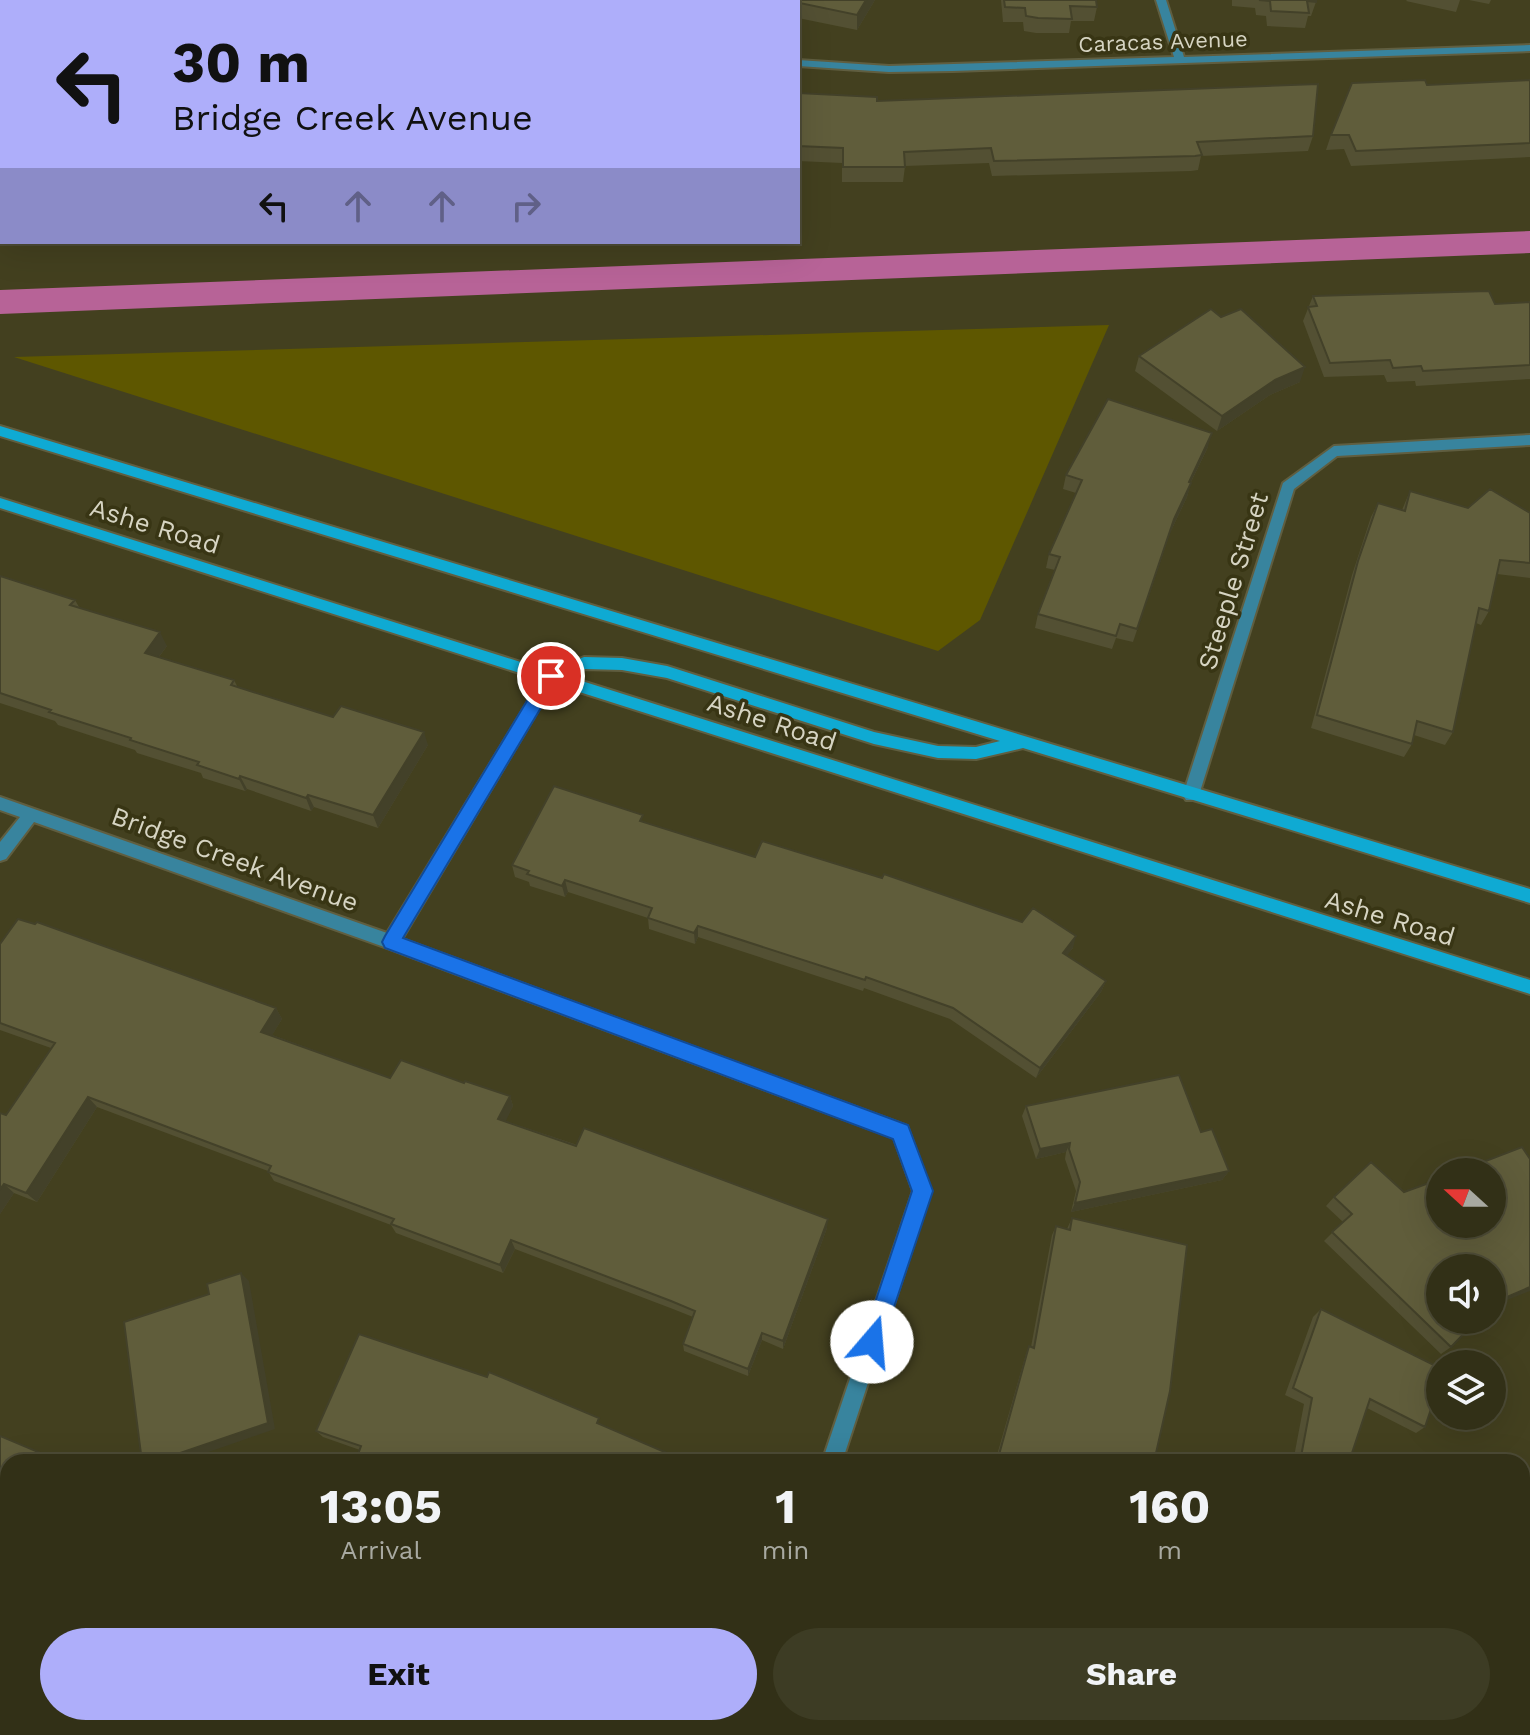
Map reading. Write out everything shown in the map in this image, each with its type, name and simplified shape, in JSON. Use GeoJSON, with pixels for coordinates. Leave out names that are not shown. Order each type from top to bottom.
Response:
{"type":"FeatureCollection","features":[{"type":"Feature","properties":{"kind":"street"},"geometry":{"type":"LineString","coordinates":[[1161,0],[1180,60]]}},
{"type":"Feature","properties":{"kind":"street","name":"Caracas Avenue"},"geometry":{"type":"LineString","coordinates":[[800,63],[889,69],[1530,48]]}},
{"type":"Feature","properties":{"kind":"street","name":"Ashe Road"},"geometry":{"type":"LineString","coordinates":[[0,431],[1530,896]]}},
{"type":"Feature","properties":{"kind":"street","name":"Steeple Street"},"geometry":{"type":"LineString","coordinates":[[1191,795],[1288,486],[1334,451],[1530,440]]}},
{"type":"Feature","properties":{"kind":"street","name":"Ashe Road"},"geometry":{"type":"LineString","coordinates":[[0,503],[1530,987]]}},
{"type":"Feature","properties":{"kind":"street"},"geometry":{"type":"LineString","coordinates":[[391,942],[551,676],[584,663],[622,664],[667,672],[874,738],[938,752],[976,753],[1021,742]]}},
{"type":"Feature","properties":{"kind":"street","name":"Bridge Creek Avenue"},"geometry":{"type":"LineString","coordinates":[[0,803],[391,942],[901,1132],[922,1191],[835,1454]]}},
{"type":"Feature","properties":{"kind":"street"},"geometry":{"type":"LineString","coordinates":[[0,854],[31,814]]}},
{"type":"Feature","properties":{"kind":"shaded area"},"geometry":{"type":"Polygon","coordinates":[[[1109,325],[980,620],[938,651],[14,357],[1109,325]]]}},
{"type":"Feature","properties":{"kind":"building"},"geometry":{"type":"Polygon","coordinates":[[[800,0],[866,0],[857,15],[800,3],[800,0]]]}},
{"type":"Feature","properties":{"kind":"building"},"geometry":{"type":"Polygon","coordinates":[[[1004,0],[1096,0],[1097,7],[1070,6],[1072,19],[1038,18],[1026,16],[1025,8],[1005,7],[1004,0]]]}},
{"type":"Feature","properties":{"kind":"building"},"geometry":{"type":"Polygon","coordinates":[[[1259,0],[1316,0],[1316,2],[1307,1],[1309,13],[1271,11],[1270,1],[1259,0]]]}},
{"type":"Feature","properties":{"kind":"building"},"geometry":{"type":"Polygon","coordinates":[[[1425,80],[1427,85],[1530,80],[1530,143],[1356,151],[1349,135],[1331,135],[1352,83],[1425,80]]]}},
{"type":"Feature","properties":{"kind":"building"},"geometry":{"type":"Polygon","coordinates":[[[1318,84],[1313,136],[1197,142],[1202,155],[1195,156],[994,161],[991,148],[904,152],[905,167],[843,167],[843,148],[800,146],[800,93],[877,97],[877,101],[1318,84]]]}},
{"type":"Feature","properties":{"kind":"building"},"geometry":{"type":"Polygon","coordinates":[[[1489,291],[1495,304],[1530,302],[1530,365],[1423,371],[1421,366],[1393,368],[1390,360],[1330,363],[1308,307],[1317,306],[1313,296],[1489,291]]]}},
{"type":"Feature","properties":{"kind":"building"},"geometry":{"type":"Polygon","coordinates":[[[1211,309],[1221,317],[1241,309],[1305,367],[1275,380],[1222,416],[1139,356],[1211,309]]]}},
{"type":"Feature","properties":{"kind":"building"},"geometry":{"type":"Polygon","coordinates":[[[1108,399],[1212,433],[1174,519],[1137,629],[1120,624],[1116,636],[1038,614],[1060,557],[1049,554],[1082,480],[1066,475],[1108,399]]]}},
{"type":"Feature","properties":{"kind":"building"},"geometry":{"type":"Polygon","coordinates":[[[1490,489],[1530,513],[1530,563],[1500,560],[1489,611],[1479,608],[1453,732],[1417,721],[1412,744],[1317,715],[1358,561],[1378,503],[1405,511],[1410,491],[1468,508],[1490,489]]]}},
{"type":"Feature","properties":{"kind":"building"},"geometry":{"type":"Polygon","coordinates":[[[0,576],[75,600],[70,605],[160,632],[145,653],[234,680],[231,685],[333,717],[341,706],[424,732],[373,815],[308,795],[306,798],[240,776],[239,779],[131,738],[49,712],[51,710],[0,693],[0,576]]]}},
{"type":"Feature","properties":{"kind":"building"},"geometry":{"type":"Polygon","coordinates":[[[554,786],[643,815],[640,821],[755,857],[762,841],[882,878],[884,874],[1022,922],[1033,908],[1076,936],[1063,953],[1106,981],[1040,1068],[953,1008],[866,977],[865,980],[698,926],[694,933],[648,918],[652,908],[565,880],[562,886],[527,874],[529,871],[512,865],[554,786]]]}},
{"type":"Feature","properties":{"kind":"building"},"geometry":{"type":"Polygon","coordinates":[[[18,919],[37,922],[276,1008],[261,1032],[390,1078],[401,1060],[465,1081],[510,1096],[498,1119],[576,1146],[584,1128],[828,1219],[783,1341],[762,1333],[748,1369],[683,1344],[695,1311],[671,1301],[511,1240],[500,1265],[391,1224],[394,1219],[268,1172],[271,1166],[88,1097],[26,1193],[4,1184],[0,1189],[0,1113],[6,1115],[55,1043],[0,1023],[0,944],[18,919]]]}},
{"type":"Feature","properties":{"kind":"building"},"geometry":{"type":"Polygon","coordinates":[[[1179,1075],[1201,1132],[1212,1129],[1229,1171],[1075,1203],[1080,1182],[1069,1149],[1070,1143],[1040,1149],[1026,1106],[1179,1075]]]}},
{"type":"Feature","properties":{"kind":"building"},"geometry":{"type":"Polygon","coordinates":[[[1522,1147],[1530,1159],[1530,1287],[1506,1297],[1506,1254],[1426,1254],[1426,1323],[1332,1232],[1352,1214],[1334,1197],[1371,1162],[1404,1192],[1426,1184],[1426,1238],[1506,1238],[1506,1158],[1493,1158],[1522,1147]]]}},
{"type":"Feature","properties":{"kind":"building"},"geometry":{"type":"Polygon","coordinates":[[[1072,1218],[1187,1245],[1170,1391],[1156,1454],[999,1454],[1029,1346],[1034,1348],[1056,1226],[1070,1230],[1072,1218]]]}},
{"type":"Feature","properties":{"kind":"building"},"geometry":{"type":"Polygon","coordinates":[[[241,1273],[268,1423],[177,1454],[141,1454],[124,1322],[209,1294],[207,1284],[241,1273]]]}},
{"type":"Feature","properties":{"kind":"building"},"geometry":{"type":"Polygon","coordinates":[[[1321,1309],[1426,1361],[1425,1427],[1370,1399],[1352,1454],[1302,1454],[1312,1398],[1293,1388],[1321,1309]]]}},
{"type":"Feature","properties":{"kind":"building"},"geometry":{"type":"Polygon","coordinates":[[[359,1334],[487,1377],[489,1372],[599,1418],[597,1423],[669,1454],[358,1454],[361,1446],[316,1431],[359,1334]]]}},
{"type":"Feature","properties":{"kind":"building"},"geometry":{"type":"Polygon","coordinates":[[[1438,1334],[1464,1334],[1451,1347],[1438,1334]]]}},
{"type":"Feature","properties":{"kind":"building"},"geometry":{"type":"Polygon","coordinates":[[[0,1436],[43,1454],[0,1454],[0,1436]]]}},
{"type":"Feature","properties":{"kind":"waterway"},"geometry":{"type":"LineString","coordinates":[[0,302],[1530,242]]}},
{"type":"Feature","properties":{"kind":"route"},"geometry":{"type":"LineString","coordinates":[[551,676],[391,942],[901,1132],[922,1191],[872,1342]]}}]}
